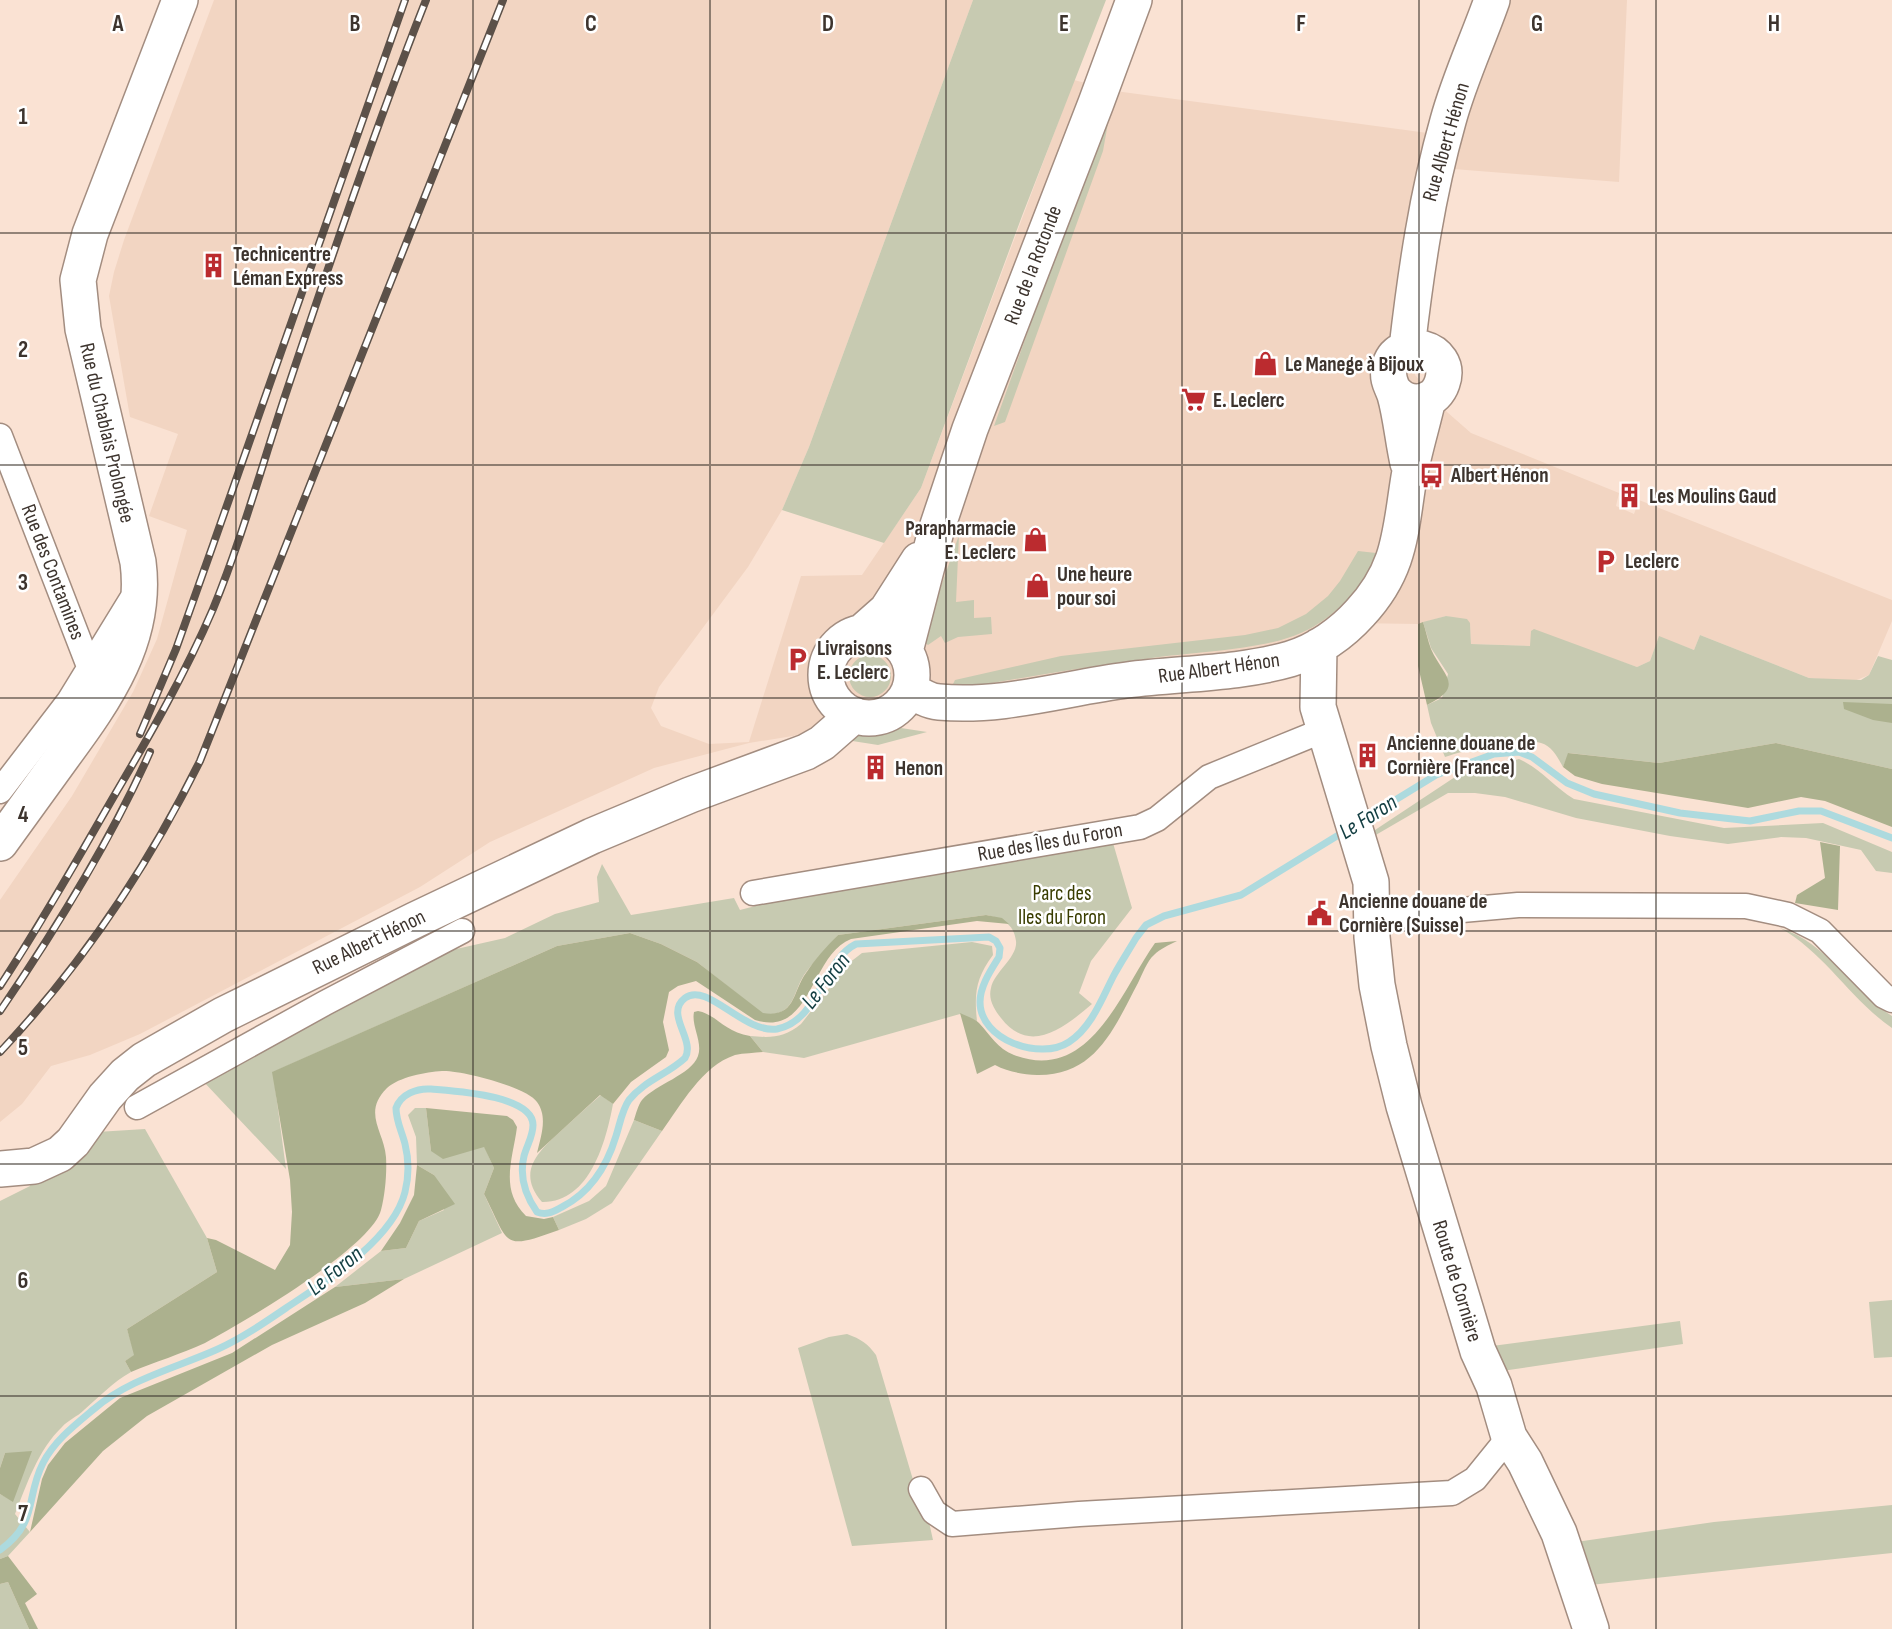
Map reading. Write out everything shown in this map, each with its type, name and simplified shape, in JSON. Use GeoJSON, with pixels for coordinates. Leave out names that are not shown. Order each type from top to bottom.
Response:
{"type":"FeatureCollection","features":[{"type":"Feature","properties":{"kind":"street","name":"Rue du Chablais Prolongée"},"geometry":{"type":"LineString","coordinates":[[0,843],[97,709],[115,679],[136,626],[140,585],[138,562],[81,321],[78,280],[92,227],[180,0]]}},
{"type":"Feature","properties":{"kind":"street","name":"Rue de la Rotonde"},"geometry":{"type":"LineString","coordinates":[[905,651],[936,531],[992,368],[1097,103],[1133,0]]}},
{"type":"Feature","properties":{"kind":"street","name":"Rue Albert Hénon"},"geometry":{"type":"LineString","coordinates":[[1417,348],[1427,314],[1435,241],[1470,61],[1492,0]]}},
{"type":"Feature","properties":{"kind":"street","name":"Rue Albert Hénon"},"geometry":{"type":"LineString","coordinates":[[1417,348],[1437,356],[1444,372],[1440,388],[1411,396],[1390,383],[1389,369],[1395,356],[1417,348]]}},
{"type":"Feature","properties":{"kind":"street","name":"Rue Albert Hénon"},"geometry":{"type":"LineString","coordinates":[[0,1169],[34,1166],[60,1154],[73,1142],[105,1097],[125,1075],[171,1044],[234,1009],[592,836],[670,803],[789,760],[868,715],[902,703],[910,689],[936,702],[998,702],[1127,680],[1280,661],[1319,646],[1341,632],[1362,612],[1390,571],[1398,548],[1410,474],[1411,396]]}},
{"type":"Feature","properties":{"kind":"street","name":"Rue des Contamines"},"geometry":{"type":"LineString","coordinates":[[0,436],[90,669]]}},
{"type":"Feature","properties":{"kind":"street","name":"Rue de la Rotonde"},"geometry":{"type":"LineString","coordinates":[[861,633],[887,610],[915,569],[936,531]]}},
{"type":"Feature","properties":{"kind":"street"},"geometry":{"type":"LineString","coordinates":[[0,791],[90,669],[140,585]]}},
{"type":"Feature","properties":{"kind":"street"},"geometry":{"type":"LineString","coordinates":[[861,633],[886,635],[905,651],[911,667],[910,689]]}},
{"type":"Feature","properties":{"kind":"street","name":"Rue Albert Hénon"},"geometry":{"type":"LineString","coordinates":[[775,763],[798,746],[814,727],[822,712],[828,687],[827,670],[833,653],[844,640],[861,633]]}},
{"type":"Feature","properties":{"kind":"street","name":"Route de Cornière"},"geometry":{"type":"LineString","coordinates":[[1319,646],[1321,719],[1371,882],[1373,952],[1382,1014],[1404,1106],[1478,1351],[1494,1386],[1509,1437],[1525,1462],[1559,1533],[1591,1629]]}},
{"type":"Feature","properties":{"kind":"street","name":"Route de Cornière"},"geometry":{"type":"LineString","coordinates":[[1280,661],[1321,719]]}},
{"type":"Feature","properties":{"kind":"street"},"geometry":{"type":"LineString","coordinates":[[828,687],[836,701],[868,715]]}},
{"type":"Feature","properties":{"kind":"street","name":"Rue Albert Hénon"},"geometry":{"type":"LineString","coordinates":[[868,715],[948,720],[998,702]]}},
{"type":"Feature","properties":{"kind":"street","name":"Rue des Îles du Foron"},"geometry":{"type":"LineString","coordinates":[[753,893],[1140,827],[1157,819],[1209,777],[1321,719]]}},
{"type":"Feature","properties":{"kind":"street"},"geometry":{"type":"LineString","coordinates":[[1372,918],[1518,905],[1746,906],[1788,915],[1820,932],[1884,996],[1892,1000]]}},
{"type":"Feature","properties":{"kind":"street"},"geometry":{"type":"LineString","coordinates":[[137,1107],[462,931]]}},
{"type":"Feature","properties":{"kind":"street"},"geometry":{"type":"LineString","coordinates":[[921,1489],[934,1512],[952,1524],[1093,1513],[1452,1493],[1475,1479],[1509,1437]]}},
{"type":"Feature","properties":{"kind":"shaded area"},"geometry":{"type":"Polygon","coordinates":[[[214,0],[973,0],[809,447],[782,510],[748,567],[659,687],[651,708],[661,726],[709,744],[749,742],[801,576],[862,575],[921,488],[1074,80],[1115,91],[1450,136],[1492,0],[1627,0],[1619,182],[1441,168],[1414,358],[1415,375],[1447,412],[1471,433],[1619,493],[1616,506],[1634,514],[1639,500],[1892,600],[1892,621],[1869,675],[1854,681],[1809,678],[1700,635],[1694,650],[1659,637],[1650,661],[1637,667],[1531,631],[1531,646],[1471,644],[1470,624],[1446,616],[1418,624],[1351,623],[1330,639],[952,710],[749,743],[654,768],[490,842],[420,887],[140,1034],[90,1055],[51,1066],[22,1104],[0,1122],[0,900],[72,796],[133,692],[157,639],[187,530],[149,516],[178,434],[130,417],[109,296],[124,240],[214,0]]]}},
{"type":"Feature","properties":{"kind":"green space"},"geometry":{"type":"Polygon","coordinates":[[[973,0],[1106,0],[921,488],[884,543],[782,510],[809,447],[973,0]]]}},
{"type":"Feature","properties":{"kind":"green space"},"geometry":{"type":"Polygon","coordinates":[[[1103,122],[1108,123],[1103,151],[1005,422],[994,426],[1103,122]]]}},
{"type":"Feature","properties":{"kind":"green space"},"geometry":{"type":"Polygon","coordinates":[[[959,535],[956,602],[974,600],[974,618],[991,617],[992,634],[958,637],[945,643],[941,636],[928,645],[923,638],[959,535]]]}},
{"type":"Feature","properties":{"kind":"green space"},"geometry":{"type":"Polygon","coordinates":[[[1358,551],[1376,553],[1356,590],[1325,619],[1286,638],[1251,646],[1109,664],[958,689],[952,686],[955,680],[1061,656],[1245,635],[1278,628],[1306,614],[1328,596],[1358,551]]]}},
{"type":"Feature","properties":{"kind":"green space"},"geometry":{"type":"Polygon","coordinates":[[[1446,616],[1467,619],[1470,623],[1471,644],[1530,646],[1531,631],[1534,629],[1637,667],[1650,661],[1659,636],[1694,650],[1700,635],[1809,678],[1861,680],[1869,675],[1878,656],[1892,660],[1892,769],[1776,743],[1659,763],[1569,753],[1563,767],[1548,747],[1530,741],[1493,744],[1445,757],[1431,723],[1427,705],[1442,698],[1448,674],[1431,648],[1423,622],[1446,616]]]}},
{"type":"Feature","properties":{"kind":"green space"},"geometry":{"type":"Polygon","coordinates":[[[1423,622],[1431,649],[1449,686],[1446,692],[1427,705],[1418,666],[1418,624],[1423,622]]]}},
{"type":"Feature","properties":{"kind":"green space"},"geometry":{"type":"Polygon","coordinates":[[[870,655],[885,661],[891,676],[885,691],[870,697],[855,691],[849,676],[855,661],[870,655]]]}},
{"type":"Feature","properties":{"kind":"green space"},"geometry":{"type":"Polygon","coordinates":[[[1843,702],[1892,704],[1892,723],[1873,720],[1844,709],[1843,702]]]}},
{"type":"Feature","properties":{"kind":"green space"},"geometry":{"type":"Polygon","coordinates":[[[901,728],[927,732],[878,745],[846,740],[853,730],[874,732],[901,728]]]}},
{"type":"Feature","properties":{"kind":"green space"},"geometry":{"type":"Polygon","coordinates":[[[1776,743],[1892,769],[1892,827],[1825,801],[1801,797],[1748,808],[1602,784],[1575,776],[1563,767],[1568,753],[1659,763],[1776,743]]]}},
{"type":"Feature","properties":{"kind":"green space"},"geometry":{"type":"Polygon","coordinates":[[[1519,759],[1574,799],[1724,828],[1823,823],[1892,852],[1892,873],[1876,871],[1861,850],[1806,838],[1781,837],[1728,844],[1576,818],[1505,797],[1475,793],[1448,793],[1374,836],[1372,832],[1455,777],[1519,759]]]}},
{"type":"Feature","properties":{"kind":"green space"},"geometry":{"type":"Polygon","coordinates":[[[1820,842],[1840,846],[1838,910],[1795,903],[1797,895],[1825,878],[1820,842]]]}},
{"type":"Feature","properties":{"kind":"green space","name":"Parc des Iles du Foron"},"geometry":{"type":"Polygon","coordinates":[[[1113,843],[1132,908],[1091,961],[1079,993],[1092,1004],[1059,1029],[1047,1034],[1024,1035],[1012,1029],[994,1007],[990,996],[993,982],[1013,953],[1016,941],[1010,926],[992,916],[838,935],[804,975],[787,1008],[773,1014],[763,1014],[697,962],[661,944],[630,933],[557,946],[273,1072],[286,1169],[202,1080],[443,952],[505,938],[555,914],[599,902],[597,877],[602,864],[631,915],[734,898],[740,910],[884,873],[1113,843]]]}},
{"type":"Feature","properties":{"kind":"green space"},"geometry":{"type":"Polygon","coordinates":[[[986,915],[1002,918],[1009,924],[977,921],[851,939],[837,948],[827,961],[800,1006],[788,1017],[774,1022],[755,1020],[696,981],[678,986],[669,992],[663,1022],[669,1050],[666,1057],[631,1082],[613,1104],[600,1095],[537,1153],[543,1127],[542,1114],[531,1096],[493,1080],[451,1071],[428,1073],[398,1081],[387,1088],[376,1106],[376,1122],[386,1157],[381,1210],[372,1226],[355,1244],[303,1283],[205,1343],[131,1372],[125,1361],[134,1355],[127,1329],[217,1272],[207,1238],[275,1270],[290,1245],[290,1180],[272,1072],[557,946],[630,933],[661,944],[697,962],[763,1013],[774,1013],[782,1012],[792,1002],[809,968],[838,935],[986,915]]]}},
{"type":"Feature","properties":{"kind":"green space"},"geometry":{"type":"Polygon","coordinates":[[[1780,928],[1797,935],[1826,956],[1877,1006],[1892,1016],[1892,1028],[1863,1004],[1811,950],[1780,928]]]}},
{"type":"Feature","properties":{"kind":"green space"},"geometry":{"type":"Polygon","coordinates":[[[1177,941],[1151,958],[1111,1032],[1089,1058],[1057,1073],[1026,1074],[995,1065],[977,1074],[960,1013],[977,1021],[999,1045],[1014,1055],[1040,1060],[1063,1056],[1083,1045],[1100,1028],[1155,943],[1177,941]]]}},
{"type":"Feature","properties":{"kind":"green space"},"geometry":{"type":"Polygon","coordinates":[[[972,942],[992,946],[993,955],[978,986],[977,1021],[960,1014],[804,1058],[763,1052],[750,1036],[777,1036],[795,1029],[849,963],[862,953],[972,942]]]}},
{"type":"Feature","properties":{"kind":"green space"},"geometry":{"type":"Polygon","coordinates":[[[698,1011],[733,1031],[750,1036],[763,1052],[735,1055],[712,1068],[693,1087],[662,1131],[634,1120],[638,1107],[648,1094],[694,1063],[699,1051],[694,1023],[694,1012],[698,1011]]]}},
{"type":"Feature","properties":{"kind":"green space"},"geometry":{"type":"Polygon","coordinates":[[[601,1095],[613,1104],[606,1135],[593,1167],[584,1181],[572,1192],[559,1200],[542,1202],[534,1191],[531,1180],[534,1162],[546,1145],[601,1095]]]}},
{"type":"Feature","properties":{"kind":"green space"},"geometry":{"type":"Polygon","coordinates":[[[415,1108],[426,1108],[431,1151],[484,1146],[494,1168],[484,1194],[502,1233],[404,1279],[335,1287],[381,1251],[406,1248],[419,1221],[444,1210],[434,1175],[417,1165],[416,1137],[408,1115],[415,1108]]]}},
{"type":"Feature","properties":{"kind":"green space"},"geometry":{"type":"Polygon","coordinates":[[[426,1108],[507,1116],[513,1120],[517,1127],[510,1173],[513,1195],[526,1216],[544,1219],[553,1217],[559,1230],[526,1240],[509,1239],[484,1194],[494,1168],[484,1147],[443,1159],[431,1151],[426,1108]]]}},
{"type":"Feature","properties":{"kind":"green space"},"geometry":{"type":"Polygon","coordinates":[[[634,1120],[662,1131],[612,1203],[586,1219],[559,1230],[553,1217],[589,1201],[606,1186],[634,1120]]]}},
{"type":"Feature","properties":{"kind":"green space"},"geometry":{"type":"Polygon","coordinates":[[[145,1129],[207,1238],[217,1272],[127,1329],[135,1355],[125,1361],[131,1372],[64,1425],[46,1446],[15,1514],[30,1532],[8,1556],[0,1559],[0,1494],[13,1501],[5,1453],[0,1468],[0,1201],[30,1186],[31,1181],[97,1132],[145,1129]]]}},
{"type":"Feature","properties":{"kind":"green space"},"geometry":{"type":"Polygon","coordinates":[[[417,1165],[434,1175],[455,1204],[419,1221],[406,1248],[381,1251],[400,1223],[414,1195],[417,1165]]]}},
{"type":"Feature","properties":{"kind":"green space"},"geometry":{"type":"Polygon","coordinates":[[[404,1279],[365,1303],[272,1345],[147,1416],[103,1451],[30,1532],[42,1479],[48,1465],[65,1443],[120,1398],[232,1353],[335,1287],[404,1279]]]}},
{"type":"Feature","properties":{"kind":"green space"},"geometry":{"type":"Polygon","coordinates":[[[1892,1300],[1892,1357],[1874,1358],[1869,1302],[1892,1300]]]}},
{"type":"Feature","properties":{"kind":"green space"},"geometry":{"type":"Polygon","coordinates":[[[1680,1321],[1683,1344],[1502,1371],[1492,1346],[1680,1321]]]}},
{"type":"Feature","properties":{"kind":"green space"},"geometry":{"type":"Polygon","coordinates":[[[847,1334],[864,1342],[876,1355],[933,1540],[852,1546],[798,1348],[847,1334]]]}},
{"type":"Feature","properties":{"kind":"green space"},"geometry":{"type":"Polygon","coordinates":[[[32,1451],[13,1502],[0,1494],[0,1468],[5,1453],[32,1451]]]}},
{"type":"Feature","properties":{"kind":"green space"},"geometry":{"type":"Polygon","coordinates":[[[1892,1505],[1892,1553],[1590,1585],[1576,1542],[1714,1522],[1892,1505]]]}},
{"type":"Feature","properties":{"kind":"green space"},"geometry":{"type":"Polygon","coordinates":[[[8,1556],[37,1594],[25,1603],[38,1629],[29,1629],[8,1582],[0,1584],[0,1559],[8,1556]]]}},
{"type":"Feature","properties":{"kind":"green space"},"geometry":{"type":"Polygon","coordinates":[[[8,1582],[29,1629],[0,1629],[0,1584],[8,1582]]]}},
{"type":"Feature","properties":{"kind":"waterway","name":"Le Foron"},"geometry":{"type":"LineString","coordinates":[[1361,821],[1436,775],[1494,754],[1519,752],[1532,757],[1567,783],[1594,794],[1680,813],[1750,821],[1799,811],[1821,811],[1892,838]]}},
{"type":"Feature","properties":{"kind":"waterway","name":"Le Foron"},"geometry":{"type":"LineString","coordinates":[[0,1550],[21,1530],[43,1463],[53,1447],[94,1409],[138,1382],[218,1349],[244,1335],[338,1273],[387,1227],[405,1192],[407,1156],[396,1108],[410,1093],[431,1089],[490,1096],[520,1107],[530,1115],[533,1129],[524,1156],[524,1186],[537,1212],[550,1212],[581,1194],[603,1168],[623,1113],[635,1093],[685,1058],[687,1043],[678,1012],[679,1004],[685,998],[704,996],[752,1024],[777,1029],[791,1024],[802,1015],[836,963],[856,944],[989,937],[996,941],[1000,948],[999,957],[982,990],[980,1002],[990,1027],[1001,1036],[1028,1048],[1057,1047],[1077,1036],[1090,1020],[1119,965],[1146,925],[1164,916],[1241,895],[1345,831]]}},
{"type":"Feature","properties":{"kind":"railway"},"geometry":{"type":"LineString","coordinates":[[140,734],[176,649],[405,0]]}},
{"type":"Feature","properties":{"kind":"railway"},"geometry":{"type":"LineString","coordinates":[[0,986],[154,727],[213,609],[242,531],[352,198],[426,0]]}},
{"type":"Feature","properties":{"kind":"railway"},"geometry":{"type":"LineString","coordinates":[[0,1052],[58,985],[111,914],[158,839],[200,761],[503,0]]}},
{"type":"Feature","properties":{"kind":"railway"},"geometry":{"type":"LineString","coordinates":[[0,1011],[81,884],[118,819],[150,752]]}},
{"type":"Feature","properties":{"kind":"place","name":"Technicentre Léman Express"},"geometry":{"type":"Point","coordinates":[213,266]}},
{"type":"Feature","properties":{"kind":"place","name":"Le Manege à Bijoux"},"geometry":{"type":"Point","coordinates":[1265,364]}},
{"type":"Feature","properties":{"kind":"place","name":"E. Leclerc"},"geometry":{"type":"Point","coordinates":[1193,400]}},
{"type":"Feature","properties":{"kind":"place","name":"Albert Hénon"},"geometry":{"type":"Point","coordinates":[1431,475]}},
{"type":"Feature","properties":{"kind":"place","name":"Les Moulins Gaud"},"geometry":{"type":"Point","coordinates":[1629,496]}},
{"type":"Feature","properties":{"kind":"place","name":"Parapharmacie E. Leclerc"},"geometry":{"type":"Point","coordinates":[1036,540]}},
{"type":"Feature","properties":{"kind":"place","name":"Leclerc"},"geometry":{"type":"Point","coordinates":[1605,561]}},
{"type":"Feature","properties":{"kind":"place","name":"Une heure pour soi"},"geometry":{"type":"Point","coordinates":[1037,586]}},
{"type":"Feature","properties":{"kind":"place","name":"Livraisons E. Leclerc"},"geometry":{"type":"Point","coordinates":[797,660]}},
{"type":"Feature","properties":{"kind":"place","name":"Ancienne douane de Cornière (France)"},"geometry":{"type":"Point","coordinates":[1367,755]}},
{"type":"Feature","properties":{"kind":"place","name":"Henon"},"geometry":{"type":"Point","coordinates":[875,768]}},
{"type":"Feature","properties":{"kind":"place","name":"Ancienne douane de Cornière (Suisse)"},"geometry":{"type":"Point","coordinates":[1319,913]}}]}
